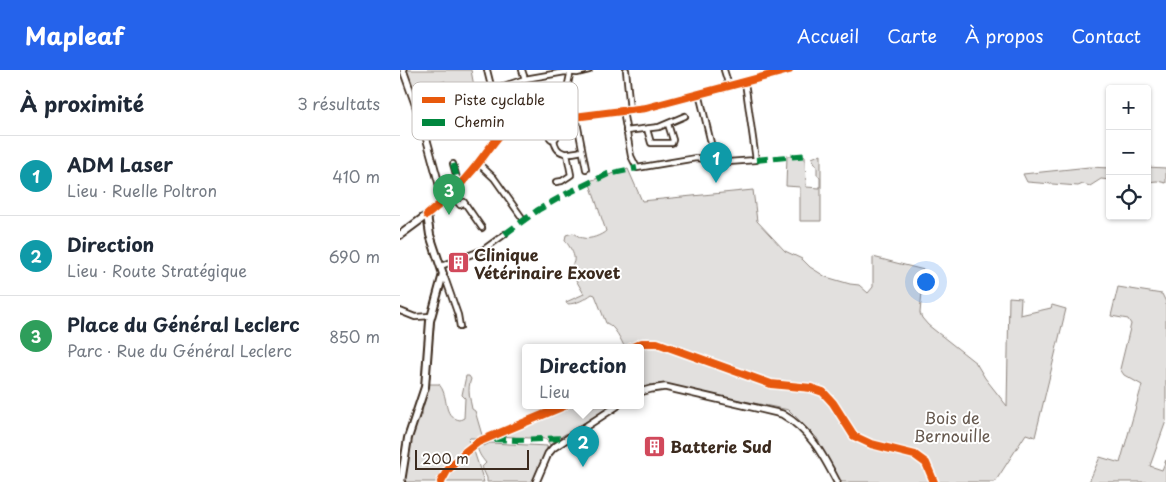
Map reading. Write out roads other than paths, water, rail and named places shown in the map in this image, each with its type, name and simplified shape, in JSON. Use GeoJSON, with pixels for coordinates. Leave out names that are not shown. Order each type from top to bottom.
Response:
{"type":"FeatureCollection","features":[{"type":"Feature","properties":{"kind":"main road"},"geometry":{"type":"LineString","coordinates":[[400,234],[427,216]]}},
{"type":"Feature","properties":{"kind":"main road"},"geometry":{"type":"LineString","coordinates":[[401,482],[408,438],[425,387],[431,316],[442,275],[441,266],[430,235],[427,216]]}},
{"type":"Feature","properties":{"kind":"main road"},"geometry":{"type":"LineString","coordinates":[[421,221],[430,235]]}},
{"type":"Feature","properties":{"kind":"street"},"geometry":{"type":"LineString","coordinates":[[403,70],[412,95]]}},
{"type":"Feature","properties":{"kind":"street"},"geometry":{"type":"LineString","coordinates":[[522,70],[524,79]]}},
{"type":"Feature","properties":{"kind":"street"},"geometry":{"type":"LineString","coordinates":[[515,82],[555,72],[571,71],[577,73],[589,70]]}},
{"type":"Feature","properties":{"kind":"street"},"geometry":{"type":"LineString","coordinates":[[626,70],[626,131],[631,156],[637,168],[696,158],[728,162],[756,160],[745,82]]}},
{"type":"Feature","properties":{"kind":"street"},"geometry":{"type":"LineString","coordinates":[[724,70],[729,86]]}},
{"type":"Feature","properties":{"kind":"street"},"geometry":{"type":"LineString","coordinates":[[578,117],[651,107],[789,70]]}},
{"type":"Feature","properties":{"kind":"street"},"geometry":{"type":"LineString","coordinates":[[699,94],[715,160]]}},
{"type":"Feature","properties":{"kind":"street"},"geometry":{"type":"LineString","coordinates":[[626,131],[648,129],[668,124],[685,116]]}},
{"type":"Feature","properties":{"kind":"street"},"geometry":{"type":"LineString","coordinates":[[648,129],[651,143],[672,143],[673,140],[668,124]]}},
{"type":"Feature","properties":{"kind":"street"},"geometry":{"type":"LineString","coordinates":[[578,128],[586,168]]}},
{"type":"Feature","properties":{"kind":"street"},"geometry":{"type":"LineString","coordinates":[[426,140],[439,184],[460,205],[464,202],[482,228]]}},
{"type":"Feature","properties":{"kind":"street"},"geometry":{"type":"LineString","coordinates":[[427,216],[449,196],[496,140]]}},
{"type":"Feature","properties":{"kind":"street"},"geometry":{"type":"LineString","coordinates":[[554,140],[557,150],[567,154],[582,151]]}},
{"type":"Feature","properties":{"kind":"street"},"geometry":{"type":"LineString","coordinates":[[556,182],[562,181],[571,175],[567,154]]}},
{"type":"Feature","properties":{"kind":"street"},"geometry":{"type":"LineString","coordinates":[[478,163],[494,178],[523,220]]}},
{"type":"Feature","properties":{"kind":"street"},"geometry":{"type":"LineString","coordinates":[[453,164],[459,185]]}},
{"type":"Feature","properties":{"kind":"street"},"geometry":{"type":"LineString","coordinates":[[441,266],[483,250],[505,234]]}},
{"type":"Feature","properties":{"kind":"street"},"geometry":{"type":"LineString","coordinates":[[442,275],[445,278],[458,315],[460,327]]}},
{"type":"Feature","properties":{"kind":"street"},"geometry":{"type":"LineString","coordinates":[[400,312],[415,317],[431,316]]}},
{"type":"Feature","properties":{"kind":"street"},"geometry":{"type":"LineString","coordinates":[[644,391],[665,387],[782,414],[797,424],[814,440],[837,482]]}},
{"type":"Feature","properties":{"kind":"street"},"geometry":{"type":"LineString","coordinates":[[536,482],[548,454],[553,448],[612,409]]}},
{"type":"Feature","properties":{"kind":"place","name":"ADM Laser"},"geometry":{"type":"Point","coordinates":[716,183]}},
{"type":"Feature","properties":{"kind":"place","name":"Place du Général Leclerc"},"geometry":{"type":"Point","coordinates":[449,215]}},
{"type":"Feature","properties":{"kind":"place","name":"Clinique Vétérinaire Exovet"},"geometry":{"type":"Point","coordinates":[458,263]}},
{"type":"Feature","properties":{"kind":"place","name":"Batterie Sud"},"geometry":{"type":"Point","coordinates":[654,446]}},
{"type":"Feature","properties":{"kind":"place","name":"Direction"},"geometry":{"type":"Point","coordinates":[583,467]}},
{"type":"Feature","properties":{"kind":"park label","name":"Bois de Bernouille"},"geometry":{"type":"Point","coordinates":[952,426]}}]}
